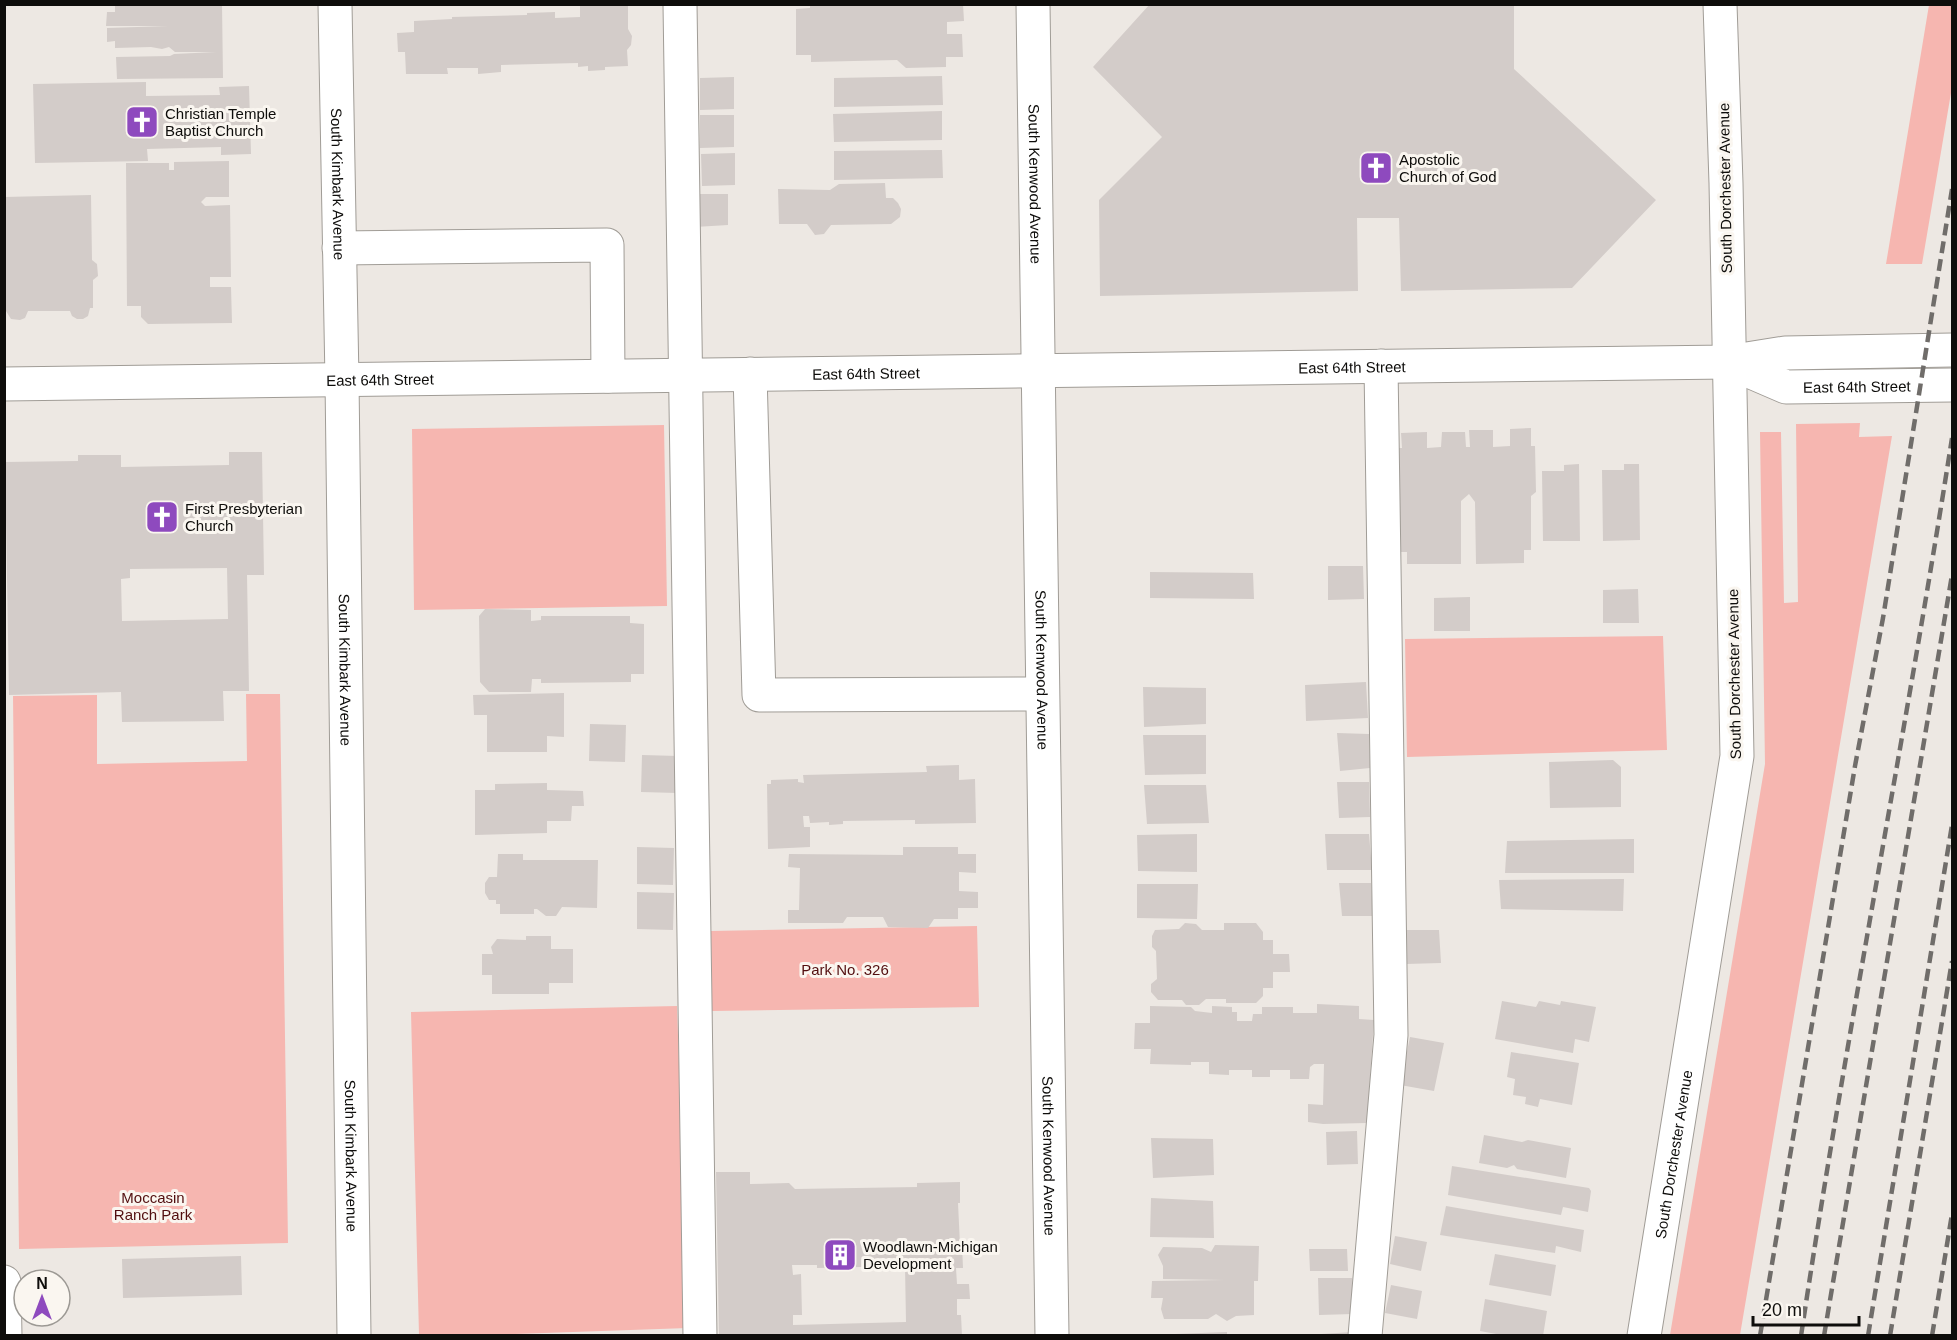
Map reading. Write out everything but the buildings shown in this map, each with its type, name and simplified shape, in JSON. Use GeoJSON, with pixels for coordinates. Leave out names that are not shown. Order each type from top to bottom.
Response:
{"type":"FeatureCollection","features":[{"type":"Feature","properties":{"kind":"street","name":"South Kimbark Avenue"},"geometry":{"type":"LineString","coordinates":[[335,4],[354,1335]]}},
{"type":"Feature","properties":{"kind":"street"},"geometry":{"type":"LineString","coordinates":[[680,4],[700,1335]]}},
{"type":"Feature","properties":{"kind":"street","name":"South Kenwood Avenue"},"geometry":{"type":"LineString","coordinates":[[1033,4],[1052,1335]]}},
{"type":"Feature","properties":{"kind":"street","name":"South Dorchester Avenue"},"geometry":{"type":"LineString","coordinates":[[1644,1335],[1737,756],[1726,183],[1720,4]]}},
{"type":"Feature","properties":{"kind":"street"},"geometry":{"type":"LineString","coordinates":[[339,248],[607,245],[608,376]]}},
{"type":"Feature","properties":{"kind":"street","name":"East 64th Street"},"geometry":{"type":"LineString","coordinates":[[4,384],[1728,362],[1785,353],[1953,350]]}},
{"type":"Feature","properties":{"kind":"street","name":"East 64th Street"},"geometry":{"type":"LineString","coordinates":[[1728,362],[1786,387],[1953,385]]}},
{"type":"Feature","properties":{"kind":"street"},"geometry":{"type":"LineString","coordinates":[[1365,1335],[1391,1035],[1380,366]]}},
{"type":"Feature","properties":{"kind":"street"},"geometry":{"type":"LineString","coordinates":[[750,374],[759,695],[1042,694]]}},
{"type":"Feature","properties":{"kind":"street"},"geometry":{"type":"LineString","coordinates":[[4,1282],[5,1335]]}},
{"type":"Feature","properties":{"kind":"green space"},"geometry":{"type":"Polygon","coordinates":[[[1929,5],[1952,5],[1952,87],[1922,264],[1886,264],[1929,5]]]}},
{"type":"Feature","properties":{"kind":"green space"},"geometry":{"type":"Polygon","coordinates":[[[1860,423],[1859,437],[1892,436],[1740,1335],[1670,1335],[1765,764],[1760,432],[1781,432],[1784,603],[1798,602],[1796,424],[1860,423]]]}},
{"type":"Feature","properties":{"kind":"green space"},"geometry":{"type":"Polygon","coordinates":[[[664,425],[667,606],[414,610],[412,429],[664,425]]]}},
{"type":"Feature","properties":{"kind":"green space"},"geometry":{"type":"Polygon","coordinates":[[[1663,636],[1667,750],[1407,757],[1405,639],[1663,636]]]}},
{"type":"Feature","properties":{"kind":"green space","name":"Moccasin Ranch Park"},"geometry":{"type":"Polygon","coordinates":[[[246,694],[280,694],[288,1243],[19,1249],[13,696],[97,695],[97,764],[247,761],[246,694]]]}},
{"type":"Feature","properties":{"kind":"green space","name":"Park No. 326"},"geometry":{"type":"Polygon","coordinates":[[[977,926],[979,1007],[712,1011],[711,931],[977,926]]]}},
{"type":"Feature","properties":{"kind":"green space"},"geometry":{"type":"Polygon","coordinates":[[[677,1006],[688,1328],[489,1335],[419,1335],[411,1012],[677,1006]]]}},
{"type":"Feature","properties":{"kind":"railway"},"geometry":{"type":"LineString","coordinates":[[1760,1336],[1855,766],[1883,618],[1952,189]]}},
{"type":"Feature","properties":{"kind":"railway"},"geometry":{"type":"LineString","coordinates":[[1801,1336],[1818,1223],[1952,438]]}},
{"type":"Feature","properties":{"kind":"railway"},"geometry":{"type":"LineString","coordinates":[[1824,1336],[1952,575]]}},
{"type":"Feature","properties":{"kind":"railway"},"geometry":{"type":"LineString","coordinates":[[1868,1336],[1952,825]]}},
{"type":"Feature","properties":{"kind":"railway"},"geometry":{"type":"LineString","coordinates":[[1890,1336],[1952,961]]}},
{"type":"Feature","properties":{"kind":"railway"},"geometry":{"type":"LineString","coordinates":[[1932,1336],[1952,1214]]}},
{"type":"Feature","properties":{"kind":"place","name":"Christian Temple Baptist Church"},"geometry":{"type":"Point","coordinates":[142,122]}},
{"type":"Feature","properties":{"kind":"place","name":"Apostolic Church of God"},"geometry":{"type":"Point","coordinates":[1376,168]}},
{"type":"Feature","properties":{"kind":"place","name":"First Presbyterian Church"},"geometry":{"type":"Point","coordinates":[162,517]}},
{"type":"Feature","properties":{"kind":"place","name":"Woodlawn-Michigan Development"},"geometry":{"type":"Point","coordinates":[840,1255]}}]}
